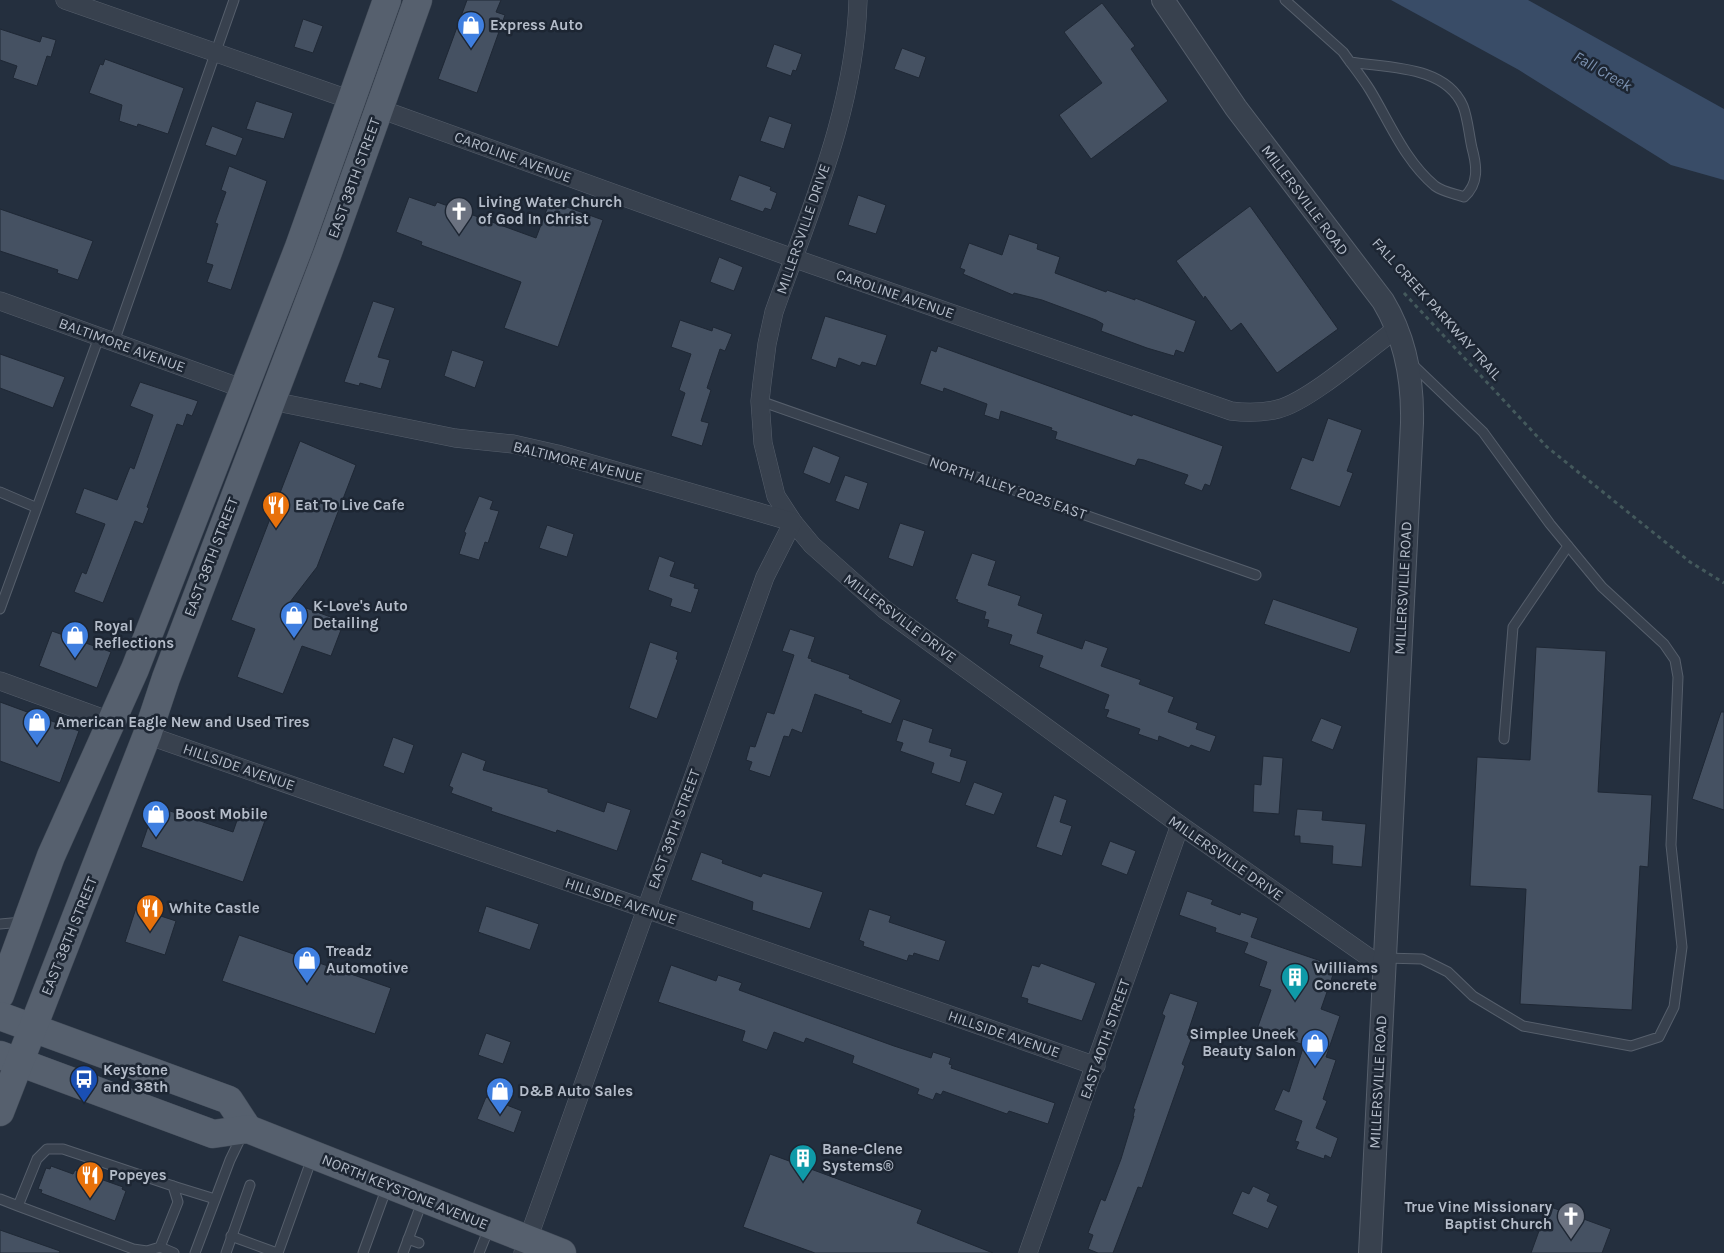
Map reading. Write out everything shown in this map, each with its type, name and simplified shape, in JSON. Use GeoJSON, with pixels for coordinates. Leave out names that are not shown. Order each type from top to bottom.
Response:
{"type":"FeatureCollection","features":[{"type":"Feature","properties":{"kind":"main road","name":"EAST 38TH STREET"},"geometry":{"type":"LineString","coordinates":[[0,995],[51,856],[135,669],[244,389],[299,247],[387,0]]}},
{"type":"Feature","properties":{"kind":"main road","name":"EAST 38TH STREET"},"geometry":{"type":"LineString","coordinates":[[0,1112],[10,1059],[33,1028],[147,735],[183,632],[380,109],[418,0]]}},
{"type":"Feature","properties":{"kind":"main road"},"geometry":{"type":"LineString","coordinates":[[0,1016],[229,1100],[246,1130]]}},
{"type":"Feature","properties":{"kind":"main road","name":"NORTH KEYSTONE AVENUE"},"geometry":{"type":"LineString","coordinates":[[10,1059],[213,1134],[246,1130],[490,1225],[526,1247],[562,1253]]}},
{"type":"Feature","properties":{"kind":"street"},"geometry":{"type":"LineString","coordinates":[[65,0],[351,100]]}},
{"type":"Feature","properties":{"kind":"street","name":"MILLERSVILLE DRIVE"},"geometry":{"type":"LineString","coordinates":[[858,0],[851,72],[841,120],[771,327],[760,402],[763,443],[772,484],[781,505],[793,522],[825,558],[868,597],[1180,825],[1384,963]]}},
{"type":"Feature","properties":{"kind":"street","name":"MILLERSVILLE ROAD"},"geometry":{"type":"LineString","coordinates":[[1163,0],[1236,108],[1383,301],[1407,359],[1412,401],[1412,423],[1370,1253]]}},
{"type":"Feature","properties":{"kind":"street","name":"CAROLINE AVENUE"},"geometry":{"type":"LineString","coordinates":[[380,109],[793,258],[1221,408],[1240,412],[1273,410],[1295,402],[1396,329]]}},
{"type":"Feature","properties":{"kind":"street","name":"BALTIMORE AVENUE"},"geometry":{"type":"LineString","coordinates":[[0,301],[244,389]]}},
{"type":"Feature","properties":{"kind":"street","name":"BALTIMORE AVENUE"},"geometry":{"type":"LineString","coordinates":[[272,398],[282,402],[450,437],[513,444],[557,454],[793,522]]}},
{"type":"Feature","properties":{"kind":"street","name":"EAST 39TH STREET"},"geometry":{"type":"LineString","coordinates":[[526,1247],[765,577],[793,522]]}},
{"type":"Feature","properties":{"kind":"street"},"geometry":{"type":"LineString","coordinates":[[0,681],[110,721]]}},
{"type":"Feature","properties":{"kind":"street","name":"HILLSIDE AVENUE"},"geometry":{"type":"LineString","coordinates":[[147,735],[1096,1066]]}},
{"type":"Feature","properties":{"kind":"street","name":"EAST 40TH STREET"},"geometry":{"type":"LineString","coordinates":[[1028,1253],[1180,825]]}},
{"type":"Feature","properties":{"kind":"lane"},"geometry":{"type":"LineString","coordinates":[[0,609],[35,506],[106,339],[216,53],[234,0]]}},
{"type":"Feature","properties":{"kind":"lane"},"geometry":{"type":"LineString","coordinates":[[1285,0],[1343,52],[1350,62],[1370,90],[1395,136],[1414,164],[1437,187],[1464,197],[1471,191],[1476,165],[1463,106],[1444,83],[1431,76],[1350,62]]}},
{"type":"Feature","properties":{"kind":"lane"},"geometry":{"type":"LineString","coordinates":[[1384,963],[1422,960],[1448,972],[1473,996],[1523,1026],[1631,1046],[1659,1037],[1674,1007],[1682,947],[1671,845],[1678,677],[1675,660],[1658,637],[1602,587],[1568,546],[1483,432],[1407,359]]}},
{"type":"Feature","properties":{"kind":"lane","name":"NORTH ALLEY 2025 EAST"},"geometry":{"type":"LineString","coordinates":[[760,402],[1256,575]]}},
{"type":"Feature","properties":{"kind":"lane"},"geometry":{"type":"LineString","coordinates":[[0,492],[35,506]]}},
{"type":"Feature","properties":{"kind":"lane"},"geometry":{"type":"LineString","coordinates":[[1504,739],[1513,627],[1568,546]]}},
{"type":"Feature","properties":{"kind":"lane"},"geometry":{"type":"LineString","coordinates":[[0,924],[27,921]]}},
{"type":"Feature","properties":{"kind":"lane"},"geometry":{"type":"LineString","coordinates":[[195,1253],[215,1199],[246,1130]]}},
{"type":"Feature","properties":{"kind":"lane"},"geometry":{"type":"LineString","coordinates":[[18,1206],[37,1159],[47,1149],[64,1149],[215,1199]]}},
{"type":"Feature","properties":{"kind":"lane"},"geometry":{"type":"LineString","coordinates":[[232,1236],[278,1253],[313,1155]]}},
{"type":"Feature","properties":{"kind":"lane"},"geometry":{"type":"LineString","coordinates":[[226,1253],[250,1185]]}},
{"type":"Feature","properties":{"kind":"lane"},"geometry":{"type":"LineString","coordinates":[[363,1253],[388,1185]]}},
{"type":"Feature","properties":{"kind":"lane"},"geometry":{"type":"LineString","coordinates":[[160,1247],[178,1202],[173,1186]]}},
{"type":"Feature","properties":{"kind":"lane"},"geometry":{"type":"LineString","coordinates":[[403,1253],[423,1199]]}},
{"type":"Feature","properties":{"kind":"lane"},"geometry":{"type":"LineString","coordinates":[[0,1200],[133,1249],[147,1252],[160,1247],[174,1253]]}},
{"type":"Feature","properties":{"kind":"lane"},"geometry":{"type":"LineString","coordinates":[[479,1253],[490,1225]]}},
{"type":"Feature","properties":{"kind":"lane"},"geometry":{"type":"LineString","coordinates":[[408,1239],[419,1243]]}},
{"type":"Feature","properties":{"kind":"path","name":"FALL CREEK PARKWAY TRAIL"},"geometry":{"type":"LineString","coordinates":[[1402,290],[1547,447],[1690,562],[1724,583]]}},
{"type":"Feature","properties":{"kind":"water","name":"Fall Creek"},"geometry":{"type":"Polygon","coordinates":[[[1391,0],[1528,0],[1724,109],[1724,180],[1671,165],[1519,70],[1391,0]]]}},
{"type":"Feature","properties":{"kind":"building","name":"Express Auto"},"geometry":{"type":"Polygon","coordinates":[[[467,0],[501,0],[496,12],[505,15],[477,93],[438,79],[467,0]]]}},
{"type":"Feature","properties":{"kind":"building"},"geometry":{"type":"Polygon","coordinates":[[[1102,3],[1135,46],[1131,49],[1168,101],[1091,159],[1059,115],[1102,83],[1064,32],[1102,3]]]}},
{"type":"Feature","properties":{"kind":"building"},"geometry":{"type":"Polygon","coordinates":[[[303,19],[323,26],[313,53],[294,47],[303,19]]]}},
{"type":"Feature","properties":{"kind":"building"},"geometry":{"type":"Polygon","coordinates":[[[0,29],[40,42],[42,36],[56,40],[51,57],[47,56],[37,86],[13,78],[17,66],[0,60],[0,29]]]}},
{"type":"Feature","properties":{"kind":"building"},"geometry":{"type":"Polygon","coordinates":[[[774,44],[802,54],[796,71],[793,70],[791,76],[766,67],[774,44]]]}},
{"type":"Feature","properties":{"kind":"building"},"geometry":{"type":"Polygon","coordinates":[[[902,48],[926,57],[919,78],[894,69],[902,48]]]}},
{"type":"Feature","properties":{"kind":"building"},"geometry":{"type":"Polygon","coordinates":[[[105,59],[184,88],[168,134],[138,124],[137,127],[119,121],[122,105],[89,93],[100,64],[103,65],[105,59]]]}},
{"type":"Feature","properties":{"kind":"building"},"geometry":{"type":"Polygon","coordinates":[[[256,101],[293,113],[284,139],[246,129],[256,101]]]}},
{"type":"Feature","properties":{"kind":"building"},"geometry":{"type":"Polygon","coordinates":[[[769,116],[792,124],[784,149],[760,141],[769,116]]]}},
{"type":"Feature","properties":{"kind":"building"},"geometry":{"type":"Polygon","coordinates":[[[212,126],[243,138],[236,156],[205,145],[212,126]]]}},
{"type":"Feature","properties":{"kind":"building"},"geometry":{"type":"Polygon","coordinates":[[[229,166],[267,181],[231,290],[207,282],[213,265],[206,263],[218,224],[215,223],[226,192],[221,190],[229,166]]]}},
{"type":"Feature","properties":{"kind":"building"},"geometry":{"type":"Polygon","coordinates":[[[739,175],[771,187],[770,190],[777,193],[771,210],[765,208],[763,212],[730,200],[739,175]]]}},
{"type":"Feature","properties":{"kind":"building"},"geometry":{"type":"Polygon","coordinates":[[[858,195],[886,205],[876,234],[848,225],[858,195]]]}},
{"type":"Feature","properties":{"kind":"building"},"geometry":{"type":"Polygon","coordinates":[[[409,197],[435,206],[437,202],[536,238],[550,201],[603,220],[558,347],[504,328],[521,282],[421,245],[422,242],[396,232],[409,197]]]}},
{"type":"Feature","properties":{"kind":"building"},"geometry":{"type":"Polygon","coordinates":[[[1250,206],[1338,329],[1277,373],[1241,323],[1231,331],[1176,261],[1250,206]]]}},
{"type":"Feature","properties":{"kind":"building"},"geometry":{"type":"Polygon","coordinates":[[[0,209],[93,241],[78,280],[57,273],[58,270],[0,251],[0,209]]]}},
{"type":"Feature","properties":{"kind":"building"},"geometry":{"type":"Polygon","coordinates":[[[1009,234],[1038,244],[1037,249],[1060,257],[1055,273],[1106,292],[1107,290],[1135,300],[1135,298],[1196,321],[1184,353],[1176,350],[1174,356],[1147,348],[1101,331],[1103,324],[1096,320],[1042,300],[1014,293],[1013,295],[963,274],[965,270],[960,268],[969,243],[1002,255],[1009,234]]]}},
{"type":"Feature","properties":{"kind":"building"},"geometry":{"type":"Polygon","coordinates":[[[719,257],[743,267],[734,291],[710,282],[719,257]]]}},
{"type":"Feature","properties":{"kind":"building"},"geometry":{"type":"Polygon","coordinates":[[[373,301],[395,308],[378,357],[390,360],[381,389],[360,383],[359,386],[344,382],[373,301]]]}},
{"type":"Feature","properties":{"kind":"building"},"geometry":{"type":"Polygon","coordinates":[[[825,316],[887,335],[876,366],[862,362],[860,366],[839,358],[836,368],[811,359],[825,316]]]}},
{"type":"Feature","properties":{"kind":"building"},"geometry":{"type":"Polygon","coordinates":[[[680,320],[712,331],[713,327],[732,334],[725,351],[720,349],[707,388],[711,390],[701,421],[709,423],[702,446],[671,436],[685,393],[679,390],[691,354],[671,347],[680,320]]]}},
{"type":"Feature","properties":{"kind":"building"},"geometry":{"type":"Polygon","coordinates":[[[938,346],[1132,416],[1133,414],[1223,446],[1210,486],[1205,484],[1202,491],[1184,484],[1188,475],[1144,460],[1138,459],[1135,466],[1055,439],[1057,432],[1051,430],[1052,428],[1001,411],[999,420],[984,415],[987,404],[944,388],[943,392],[920,384],[931,350],[936,352],[938,346]]]}},
{"type":"Feature","properties":{"kind":"building"},"geometry":{"type":"Polygon","coordinates":[[[452,350],[484,361],[475,388],[444,376],[452,350]]]}},
{"type":"Feature","properties":{"kind":"building"},"geometry":{"type":"Polygon","coordinates":[[[0,354],[65,377],[53,408],[0,388],[0,354]]]}},
{"type":"Feature","properties":{"kind":"building"},"geometry":{"type":"Polygon","coordinates":[[[140,382],[198,401],[192,416],[187,414],[183,426],[177,424],[147,507],[149,508],[143,524],[135,521],[103,603],[74,592],[82,572],[86,574],[105,524],[75,513],[84,488],[117,500],[130,467],[134,469],[153,415],[130,406],[140,382]]]}},
{"type":"Feature","properties":{"kind":"building"},"geometry":{"type":"Polygon","coordinates":[[[1328,418],[1362,430],[1347,471],[1353,473],[1340,507],[1290,489],[1302,457],[1313,461],[1328,418]]]}},
{"type":"Feature","properties":{"kind":"building"},"geometry":{"type":"Polygon","coordinates":[[[300,441],[356,465],[317,567],[290,602],[344,622],[331,656],[302,646],[283,694],[237,677],[255,629],[231,620],[300,441]]]}},
{"type":"Feature","properties":{"kind":"building"},"geometry":{"type":"Polygon","coordinates":[[[813,446],[840,457],[830,484],[803,473],[813,446]]]}},
{"type":"Feature","properties":{"kind":"building"},"geometry":{"type":"Polygon","coordinates":[[[845,475],[868,483],[859,510],[835,501],[845,475]]]}},
{"type":"Feature","properties":{"kind":"building"},"geometry":{"type":"Polygon","coordinates":[[[479,496],[493,501],[490,509],[499,511],[488,543],[485,542],[479,560],[459,554],[466,533],[464,532],[479,496]]]}},
{"type":"Feature","properties":{"kind":"building"},"geometry":{"type":"Polygon","coordinates":[[[900,523],[925,531],[913,567],[888,558],[900,523]]]}},
{"type":"Feature","properties":{"kind":"building"},"geometry":{"type":"Polygon","coordinates":[[[547,525],[574,534],[567,557],[539,548],[547,525]]]}},
{"type":"Feature","properties":{"kind":"building"},"geometry":{"type":"Polygon","coordinates":[[[972,553],[996,561],[988,585],[1021,596],[1018,605],[1043,614],[1037,633],[1082,649],[1085,640],[1108,648],[1101,666],[1141,680],[1139,684],[1174,697],[1168,712],[1198,723],[1196,729],[1216,736],[1210,752],[1191,745],[1189,748],[1159,736],[1158,741],[1138,734],[1140,729],[1106,717],[1109,710],[1104,709],[1109,695],[1039,667],[1043,656],[1009,644],[1012,635],[987,627],[989,620],[984,619],[986,612],[957,602],[958,600],[955,599],[972,553]]]}},
{"type":"Feature","properties":{"kind":"building"},"geometry":{"type":"Polygon","coordinates":[[[659,556],[675,562],[670,576],[695,584],[694,588],[699,589],[691,613],[670,606],[672,599],[648,590],[659,556]]]}},
{"type":"Feature","properties":{"kind":"building"},"geometry":{"type":"Polygon","coordinates":[[[1273,599],[1358,628],[1350,653],[1264,624],[1273,599]]]}},
{"type":"Feature","properties":{"kind":"building"},"geometry":{"type":"Polygon","coordinates":[[[790,629],[815,637],[808,658],[812,659],[811,661],[850,675],[849,678],[901,700],[891,724],[815,694],[802,733],[792,729],[789,737],[784,736],[770,777],[749,770],[752,762],[746,760],[750,746],[755,747],[767,712],[774,714],[786,679],[794,655],[782,651],[790,629]]]}},
{"type":"Feature","properties":{"kind":"building","name":"Royal Reflections"},"geometry":{"type":"Polygon","coordinates":[[[52,631],[111,652],[97,688],[39,666],[52,631]]]}},
{"type":"Feature","properties":{"kind":"building"},"geometry":{"type":"Polygon","coordinates":[[[650,642],[678,652],[676,659],[678,660],[657,719],[629,708],[650,642]]]}},
{"type":"Feature","properties":{"kind":"building"},"geometry":{"type":"Polygon","coordinates":[[[1536,647],[1606,651],[1598,792],[1652,795],[1648,867],[1640,866],[1632,1010],[1520,1004],[1526,889],[1470,886],[1477,757],[1530,760],[1536,647]]]}},
{"type":"Feature","properties":{"kind":"building","name":"American Eagle New and Used Tires"},"geometry":{"type":"Polygon","coordinates":[[[0,702],[79,731],[60,783],[0,761],[0,702]]]}},
{"type":"Feature","properties":{"kind":"building"},"geometry":{"type":"Polygon","coordinates":[[[1721,712],[1724,712],[1724,810],[1692,799],[1721,712]]]}},
{"type":"Feature","properties":{"kind":"building"},"geometry":{"type":"Polygon","coordinates":[[[1321,718],[1342,726],[1333,750],[1311,741],[1321,718]]]}},
{"type":"Feature","properties":{"kind":"building"},"geometry":{"type":"Polygon","coordinates":[[[903,719],[933,729],[929,742],[952,749],[950,756],[967,761],[960,783],[931,773],[934,763],[900,751],[903,743],[896,741],[903,719]]]}},
{"type":"Feature","properties":{"kind":"building"},"geometry":{"type":"Polygon","coordinates":[[[393,737],[414,745],[404,774],[383,766],[393,737]]]}},
{"type":"Feature","properties":{"kind":"building"},"geometry":{"type":"Polygon","coordinates":[[[462,752],[486,761],[483,770],[548,789],[548,792],[604,812],[607,802],[631,810],[617,851],[557,830],[556,833],[491,811],[492,808],[451,793],[453,788],[449,786],[462,752]]]}},
{"type":"Feature","properties":{"kind":"building"},"geometry":{"type":"Polygon","coordinates":[[[1263,756],[1283,758],[1279,814],[1253,812],[1254,784],[1261,785],[1263,756]]]}},
{"type":"Feature","properties":{"kind":"building"},"geometry":{"type":"Polygon","coordinates":[[[974,782],[1003,793],[994,815],[965,805],[974,782]]]}},
{"type":"Feature","properties":{"kind":"building"},"geometry":{"type":"Polygon","coordinates":[[[1054,795],[1067,800],[1060,822],[1072,826],[1062,856],[1036,847],[1054,795]]]}},
{"type":"Feature","properties":{"kind":"building"},"geometry":{"type":"Polygon","coordinates":[[[155,806],[233,832],[242,806],[267,815],[243,882],[141,847],[155,806]]]}},
{"type":"Feature","properties":{"kind":"building"},"geometry":{"type":"Polygon","coordinates":[[[1297,809],[1323,811],[1322,820],[1366,824],[1362,867],[1332,864],[1333,846],[1300,843],[1300,836],[1294,836],[1297,809]]]}},
{"type":"Feature","properties":{"kind":"building"},"geometry":{"type":"Polygon","coordinates":[[[1110,841],[1136,851],[1127,875],[1101,865],[1110,841]]]}},
{"type":"Feature","properties":{"kind":"building"},"geometry":{"type":"Polygon","coordinates":[[[701,852],[723,860],[722,863],[761,877],[763,873],[823,892],[810,929],[752,910],[753,902],[691,880],[701,852]]]}},
{"type":"Feature","properties":{"kind":"building"},"geometry":{"type":"Polygon","coordinates":[[[1187,891],[1213,900],[1211,904],[1240,915],[1241,912],[1258,918],[1251,937],[1321,961],[1320,968],[1334,972],[1321,1009],[1340,1016],[1326,1057],[1336,1060],[1323,1099],[1327,1101],[1316,1128],[1338,1138],[1331,1158],[1325,1155],[1324,1159],[1296,1149],[1299,1142],[1295,1141],[1302,1121],[1274,1110],[1283,1089],[1289,1092],[1304,1045],[1257,1029],[1271,990],[1259,986],[1267,962],[1244,953],[1248,943],[1215,932],[1216,928],[1179,915],[1187,891]]]}},
{"type":"Feature","properties":{"kind":"building"},"geometry":{"type":"Polygon","coordinates":[[[486,906],[539,924],[530,950],[478,932],[486,906]]]}},
{"type":"Feature","properties":{"kind":"building","name":"White Castle"},"geometry":{"type":"Polygon","coordinates":[[[136,908],[176,921],[165,955],[125,942],[136,908]]]}},
{"type":"Feature","properties":{"kind":"building"},"geometry":{"type":"Polygon","coordinates":[[[869,909],[891,916],[889,922],[946,941],[939,961],[914,953],[913,956],[909,955],[907,961],[863,946],[864,942],[859,940],[869,909]]]}},
{"type":"Feature","properties":{"kind":"building","name":"Treadz Automotive"},"geometry":{"type":"Polygon","coordinates":[[[239,935],[391,988],[375,1034],[222,981],[239,935]]]}},
{"type":"Feature","properties":{"kind":"building"},"geometry":{"type":"Polygon","coordinates":[[[1041,963],[1096,983],[1082,1021],[1027,1003],[1028,999],[1021,997],[1032,965],[1039,967],[1041,963]]]}},
{"type":"Feature","properties":{"kind":"building"},"geometry":{"type":"Polygon","coordinates":[[[671,965],[716,981],[718,975],[742,983],[739,990],[894,1046],[931,1058],[933,1052],[951,1058],[949,1064],[952,1065],[951,1068],[1055,1103],[1048,1124],[1009,1111],[1007,1114],[943,1091],[941,1095],[936,1093],[933,1100],[917,1094],[919,1089],[852,1063],[854,1056],[806,1038],[804,1043],[774,1032],[767,1050],[742,1041],[745,1031],[658,1002],[671,965]]]}},
{"type":"Feature","properties":{"kind":"building"},"geometry":{"type":"Polygon","coordinates":[[[1170,993],[1198,1002],[1187,1035],[1192,1037],[1182,1064],[1185,1066],[1142,1188],[1138,1187],[1113,1253],[1098,1253],[1088,1249],[1093,1235],[1088,1233],[1101,1199],[1105,1201],[1121,1159],[1134,1116],[1135,1109],[1133,1109],[1165,1016],[1162,1014],[1170,993]]]}},
{"type":"Feature","properties":{"kind":"building"},"geometry":{"type":"Polygon","coordinates":[[[486,1033],[511,1042],[503,1064],[478,1055],[486,1033]]]}},
{"type":"Feature","properties":{"kind":"building","name":"D&B Auto Sales"},"geometry":{"type":"Polygon","coordinates":[[[486,1097],[522,1111],[514,1133],[477,1119],[486,1097]]]}},
{"type":"Feature","properties":{"kind":"building","name":"Bane-Clene Systems®"},"geometry":{"type":"Polygon","coordinates":[[[770,1154],[922,1210],[917,1223],[993,1253],[815,1253],[743,1227],[770,1154]]]}},
{"type":"Feature","properties":{"kind":"building","name":"Popeyes"},"geometry":{"type":"Polygon","coordinates":[[[51,1166],[73,1174],[75,1170],[123,1187],[122,1189],[126,1191],[115,1221],[41,1193],[42,1190],[38,1189],[46,1168],[50,1169],[51,1166]]]}},
{"type":"Feature","properties":{"kind":"building"},"geometry":{"type":"Polygon","coordinates":[[[1253,1186],[1270,1194],[1267,1201],[1278,1206],[1268,1229],[1232,1214],[1242,1191],[1249,1194],[1253,1186]]]}},
{"type":"Feature","properties":{"kind":"building","name":"True Vine Missionary Baptist Church"},"geometry":{"type":"Polygon","coordinates":[[[1548,1206],[1611,1229],[1602,1253],[1531,1253],[1548,1206]]]}},
{"type":"Feature","properties":{"kind":"building"},"geometry":{"type":"Polygon","coordinates":[[[0,1230],[60,1251],[59,1253],[0,1253],[0,1230]]]}},
{"type":"Feature","properties":{"kind":"place","name":"Express Auto"},"geometry":{"type":"Point","coordinates":[471,49]}},
{"type":"Feature","properties":{"kind":"place","name":"Living Water Church of God In Christ"},"geometry":{"type":"Point","coordinates":[459,235]}},
{"type":"Feature","properties":{"kind":"place","name":"Eat To Live Cafe"},"geometry":{"type":"Point","coordinates":[276,529]}},
{"type":"Feature","properties":{"kind":"place","name":"K-Love's Auto Detailing"},"geometry":{"type":"Point","coordinates":[294,639]}},
{"type":"Feature","properties":{"kind":"place","name":"Royal Reflections"},"geometry":{"type":"Point","coordinates":[75,659]}},
{"type":"Feature","properties":{"kind":"place","name":"American Eagle New and Used Tires"},"geometry":{"type":"Point","coordinates":[37,746]}},
{"type":"Feature","properties":{"kind":"place","name":"Boost Mobile"},"geometry":{"type":"Point","coordinates":[156,838]}},
{"type":"Feature","properties":{"kind":"place","name":"White Castle"},"geometry":{"type":"Point","coordinates":[150,932]}},
{"type":"Feature","properties":{"kind":"place","name":"Treadz Automotive"},"geometry":{"type":"Point","coordinates":[307,984]}},
{"type":"Feature","properties":{"kind":"place","name":"Williams Concrete"},"geometry":{"type":"Point","coordinates":[1295,1001]}},
{"type":"Feature","properties":{"kind":"place","name":"Simplee Uneek Beauty Salon"},"geometry":{"type":"Point","coordinates":[1315,1067]}},
{"type":"Feature","properties":{"kind":"place","name":"Keystone and 38th"},"geometry":{"type":"Point","coordinates":[84,1103]}},
{"type":"Feature","properties":{"kind":"place","name":"D&B Auto Sales"},"geometry":{"type":"Point","coordinates":[500,1115]}},
{"type":"Feature","properties":{"kind":"place","name":"Bane-Clene Systems®"},"geometry":{"type":"Point","coordinates":[803,1182]}},
{"type":"Feature","properties":{"kind":"place","name":"Popeyes"},"geometry":{"type":"Point","coordinates":[90,1199]}},
{"type":"Feature","properties":{"kind":"place","name":"True Vine Missionary Baptist Church"},"geometry":{"type":"Point","coordinates":[1571,1240]}}]}
